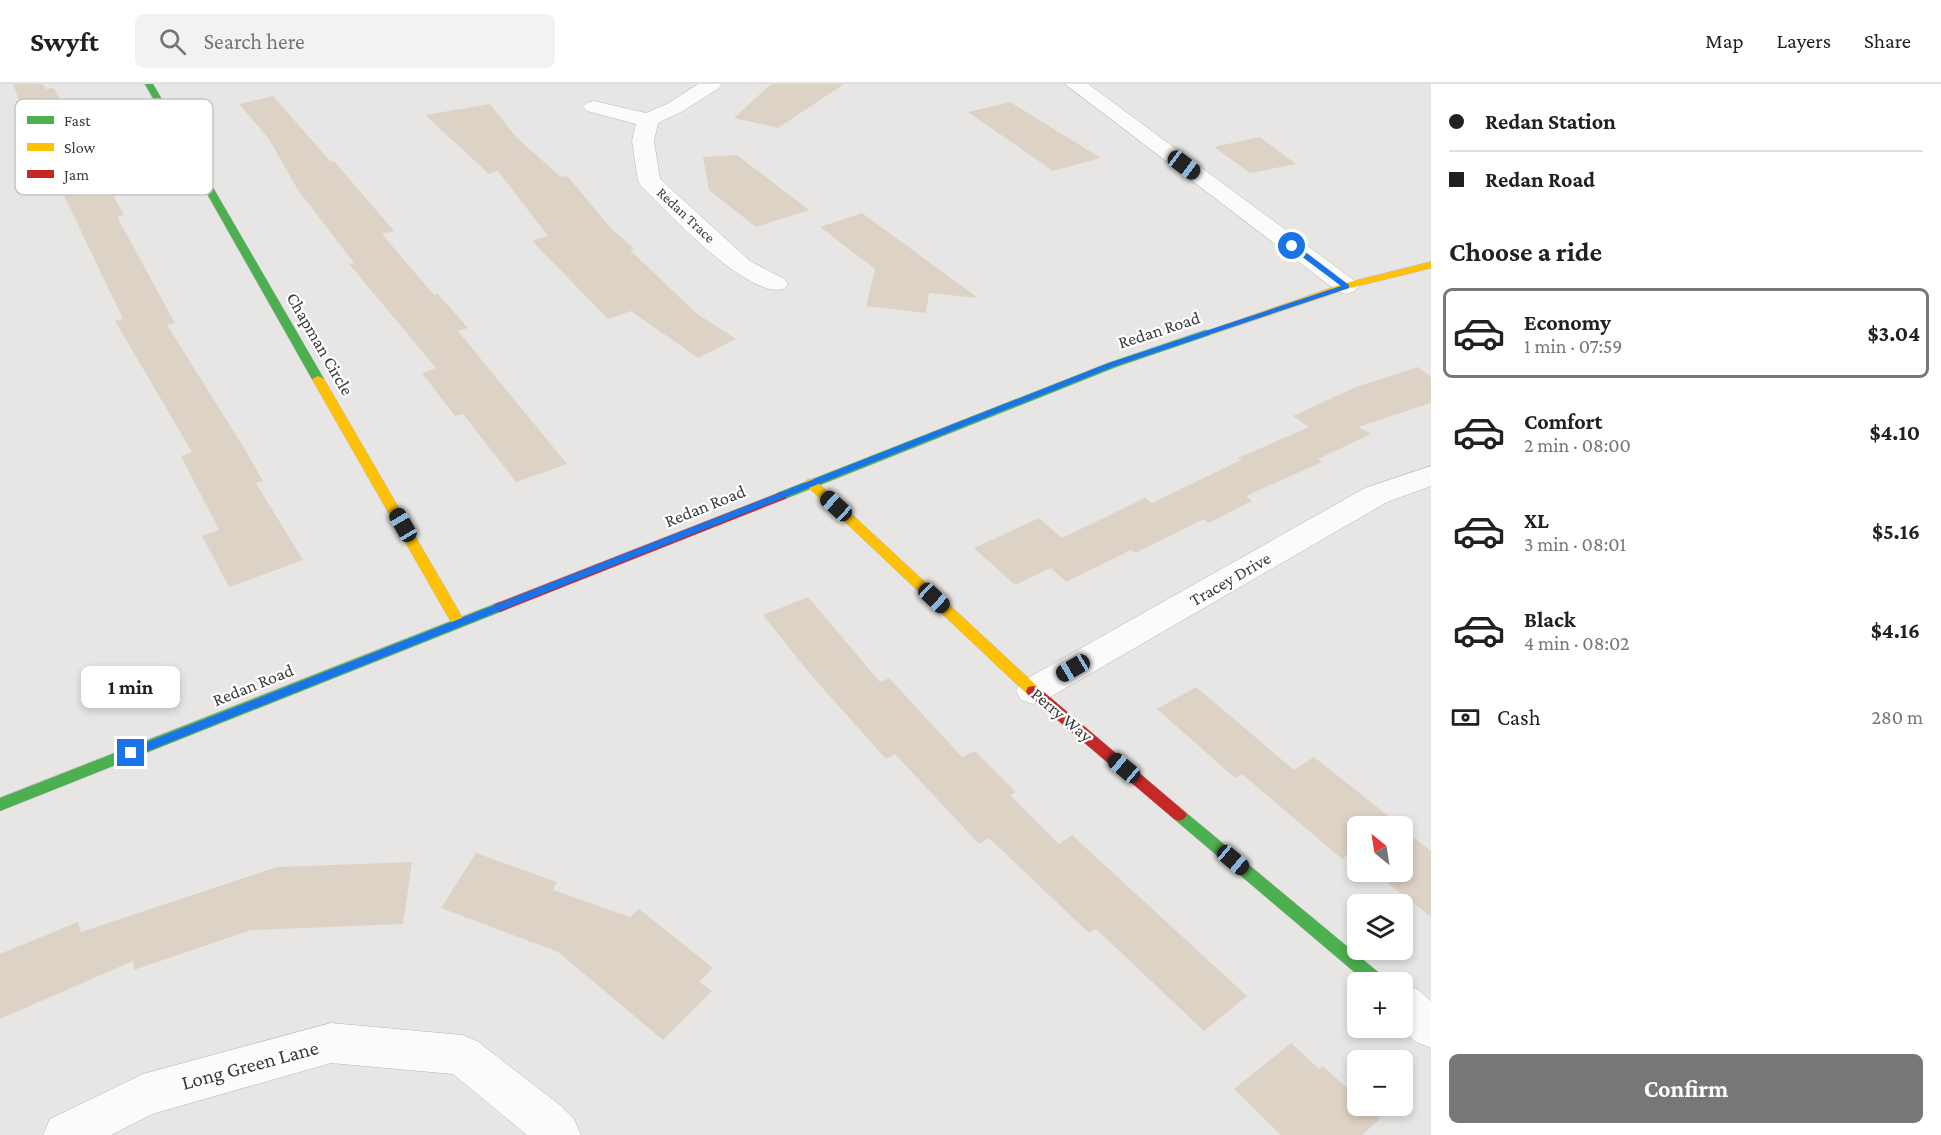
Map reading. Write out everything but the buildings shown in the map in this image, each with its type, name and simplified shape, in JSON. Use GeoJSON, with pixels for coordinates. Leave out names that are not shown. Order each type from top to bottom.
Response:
{"type":"FeatureCollection","features":[{"type":"Feature","properties":{"kind":"street","name":"Chapman Circle"},"geometry":{"type":"LineString","coordinates":[[149,84],[158,99]]}},
{"type":"Feature","properties":{"kind":"street"},"geometry":{"type":"LineString","coordinates":[[594,107],[648,120],[676,107],[712,84]]}},
{"type":"Feature","properties":{"kind":"street"},"geometry":{"type":"LineString","coordinates":[[1075,84],[1346,286]]}},
{"type":"Feature","properties":{"kind":"street","name":"Redan Trace"},"geometry":{"type":"LineString","coordinates":[[648,120],[643,141],[649,181],[741,266],[775,284]]}},
{"type":"Feature","properties":{"kind":"street","name":"Chapman Circle"},"geometry":{"type":"LineString","coordinates":[[213,195],[458,622]]}},
{"type":"Feature","properties":{"kind":"street","name":"Redan Road"},"geometry":{"type":"LineString","coordinates":[[0,805],[1112,364],[1346,286],[1431,265]]}},
{"type":"Feature","properties":{"kind":"street","name":"Tracey Drive"},"geometry":{"type":"LineString","coordinates":[[1033,691],[1376,495],[1431,476]]}},
{"type":"Feature","properties":{"kind":"street","name":"Perry Way"},"geometry":{"type":"LineString","coordinates":[[811,483],[1033,691],[1366,972]]}},
{"type":"Feature","properties":{"kind":"street"},"geometry":{"type":"LineString","coordinates":[[1413,1012],[1431,1028]]}},
{"type":"Feature","properties":{"kind":"street","name":"Long Green Lane"},"geometry":{"type":"LineString","coordinates":[[66,1135],[143,1095],[331,1043],[462,1055],[545,1121],[558,1135]]}},
{"type":"Feature","properties":{"kind":"traffic: fast"},"geometry":{"type":"LineString","coordinates":[[149,84],[158,99]]}},
{"type":"Feature","properties":{"kind":"traffic: fast"},"geometry":{"type":"LineString","coordinates":[[213,195],[318,379]]}},
{"type":"Feature","properties":{"kind":"traffic: fast"},"geometry":{"type":"LineString","coordinates":[[781,496],[1112,365],[1206,333]]}},
{"type":"Feature","properties":{"kind":"traffic: fast"},"geometry":{"type":"LineString","coordinates":[[0,805],[500,607]]}},
{"type":"Feature","properties":{"kind":"traffic: fast"},"geometry":{"type":"LineString","coordinates":[[1179,815],[1366,972]]}},
{"type":"Feature","properties":{"kind":"traffic: slow"},"geometry":{"type":"LineString","coordinates":[[1206,333],[1346,286],[1431,265]]}},
{"type":"Feature","properties":{"kind":"traffic: slow"},"geometry":{"type":"LineString","coordinates":[[318,379],[458,622]]}},
{"type":"Feature","properties":{"kind":"traffic: slow"},"geometry":{"type":"LineString","coordinates":[[811,483],[1033,691]]}},
{"type":"Feature","properties":{"kind":"traffic: jam"},"geometry":{"type":"LineString","coordinates":[[500,607],[781,496]]}},
{"type":"Feature","properties":{"kind":"traffic: jam"},"geometry":{"type":"LineString","coordinates":[[1033,691],[1179,815]]}},
{"type":"Feature","properties":{"kind":"route"},"geometry":{"type":"LineString","coordinates":[[131,753],[1112,364],[1346,286],[1292,246]]}}]}
